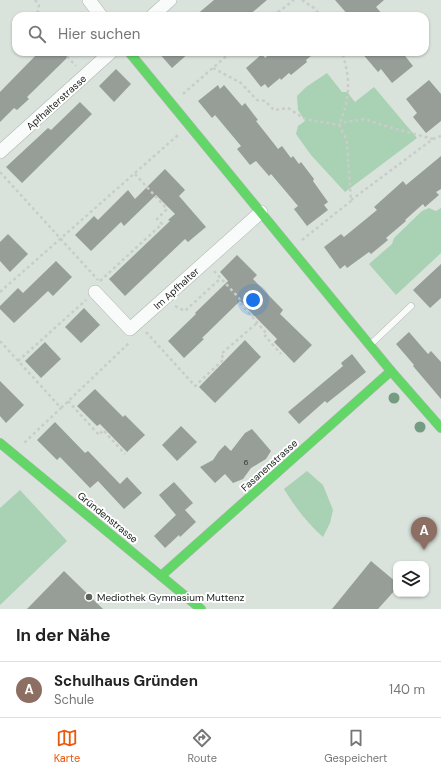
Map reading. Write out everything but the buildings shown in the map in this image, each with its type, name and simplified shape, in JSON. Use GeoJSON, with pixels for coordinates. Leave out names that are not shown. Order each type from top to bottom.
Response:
{"type":"FeatureCollection","features":[{"type":"Feature","properties":{"kind":"street"},"geometry":{"type":"LineString","coordinates":[[89,0],[98,12]]}},
{"type":"Feature","properties":{"kind":"street"},"geometry":{"type":"LineString","coordinates":[[156,12],[170,0]]}},
{"type":"Feature","properties":{"kind":"street","name":"Apfhalterstrasse"},"geometry":{"type":"LineString","coordinates":[[0,152],[107,56]]}},
{"type":"Feature","properties":{"kind":"street"},"geometry":{"type":"LineString","coordinates":[[132,56],[391,371],[441,428]]}},
{"type":"Feature","properties":{"kind":"street","name":"Im Apfhalter"},"geometry":{"type":"LineString","coordinates":[[134,326],[260,212]]}},
{"type":"Feature","properties":{"kind":"street"},"geometry":{"type":"LineString","coordinates":[[97,286],[134,326]]}},
{"type":"Feature","properties":{"kind":"street","name":"Fasanenstrasse"},"geometry":{"type":"LineString","coordinates":[[162,576],[391,371]]}},
{"type":"Feature","properties":{"kind":"street","name":"Gründenstrasse"},"geometry":{"type":"LineString","coordinates":[[0,443],[201,609]]}},
{"type":"Feature","properties":{"kind":"lane"},"geometry":{"type":"LineString","coordinates":[[370,345],[411,306]]}},
{"type":"Feature","properties":{"kind":"path"},"geometry":{"type":"LineString","coordinates":[[35,0],[39,5],[38,12]]}},
{"type":"Feature","properties":{"kind":"path"},"geometry":{"type":"LineString","coordinates":[[278,12],[294,0]]}},
{"type":"Feature","properties":{"kind":"path"},"geometry":{"type":"LineString","coordinates":[[302,0],[318,12]]}},
{"type":"Feature","properties":{"kind":"path"},"geometry":{"type":"LineString","coordinates":[[67,56],[85,76]]}},
{"type":"Feature","properties":{"kind":"path"},"geometry":{"type":"LineString","coordinates":[[172,104],[226,56]]}},
{"type":"Feature","properties":{"kind":"path"},"geometry":{"type":"LineString","coordinates":[[343,56],[347,70],[348,99],[339,125],[347,141],[351,201]]}},
{"type":"Feature","properties":{"kind":"path"},"geometry":{"type":"LineString","coordinates":[[213,68],[241,83],[257,100],[265,101],[274,110],[288,108],[305,119],[339,125],[345,122],[365,119],[432,139]]}},
{"type":"Feature","properties":{"kind":"path"},"geometry":{"type":"LineString","coordinates":[[0,292],[189,126]]}},
{"type":"Feature","properties":{"kind":"path"},"geometry":{"type":"LineString","coordinates":[[290,249],[432,139],[441,136]]}},
{"type":"Feature","properties":{"kind":"path"},"geometry":{"type":"LineString","coordinates":[[0,172],[61,239],[97,286]]}},
{"type":"Feature","properties":{"kind":"path"},"geometry":{"type":"LineString","coordinates":[[18,361],[162,224],[157,219],[167,210],[135,174]]}},
{"type":"Feature","properties":{"kind":"path"},"geometry":{"type":"LineString","coordinates":[[206,262],[239,298],[241,304],[267,334],[265,336],[281,354]]}},
{"type":"Feature","properties":{"kind":"path"},"geometry":{"type":"LineString","coordinates":[[162,301],[185,311],[221,278]]}},
{"type":"Feature","properties":{"kind":"path"},"geometry":{"type":"LineString","coordinates":[[134,326],[195,386],[224,359],[221,354],[257,323]]}},
{"type":"Feature","properties":{"kind":"path"},"geometry":{"type":"LineString","coordinates":[[13,454],[132,340],[134,326]]}},
{"type":"Feature","properties":{"kind":"path"},"geometry":{"type":"LineString","coordinates":[[0,341],[61,408]]}},
{"type":"Feature","properties":{"kind":"path"},"geometry":{"type":"LineString","coordinates":[[68,401],[99,434],[103,430],[125,454]]}},
{"type":"Feature","properties":{"kind":"green space"},"geometry":{"type":"Polygon","coordinates":[[[327,73],[342,92],[347,92],[355,102],[374,87],[417,138],[345,192],[311,155],[296,134],[298,126],[305,121],[298,110],[297,96],[306,87],[327,73]]]}},
{"type":"Feature","properties":{"kind":"green space"},"geometry":{"type":"Polygon","coordinates":[[[429,208],[436,211],[441,208],[441,253],[396,295],[369,264],[392,244],[394,238],[422,211],[429,208]]]}},
{"type":"Feature","properties":{"kind":"green space"},"geometry":{"type":"Polygon","coordinates":[[[307,471],[323,485],[333,510],[330,523],[323,537],[292,502],[284,489],[307,471]]]}},
{"type":"Feature","properties":{"kind":"green space"},"geometry":{"type":"Polygon","coordinates":[[[20,490],[67,541],[0,605],[0,508],[20,490]]]}},
{"type":"Feature","properties":{"kind":"traffic: fast"},"geometry":{"type":"LineString","coordinates":[[132,56],[391,371],[441,428]]}},
{"type":"Feature","properties":{"kind":"traffic: fast"},"geometry":{"type":"LineString","coordinates":[[161,576],[391,371]]}},
{"type":"Feature","properties":{"kind":"traffic: fast"},"geometry":{"type":"LineString","coordinates":[[0,443],[201,609]]}},
{"type":"Feature","properties":{"kind":"place","name":"Schulhaus Gründen"},"geometry":{"type":"Point","coordinates":[424,550]}},
{"type":"Feature","properties":{"kind":"place","name":"Mediothek Gymnasium Muttenz"},"geometry":{"type":"Point","coordinates":[89,597]}}]}
